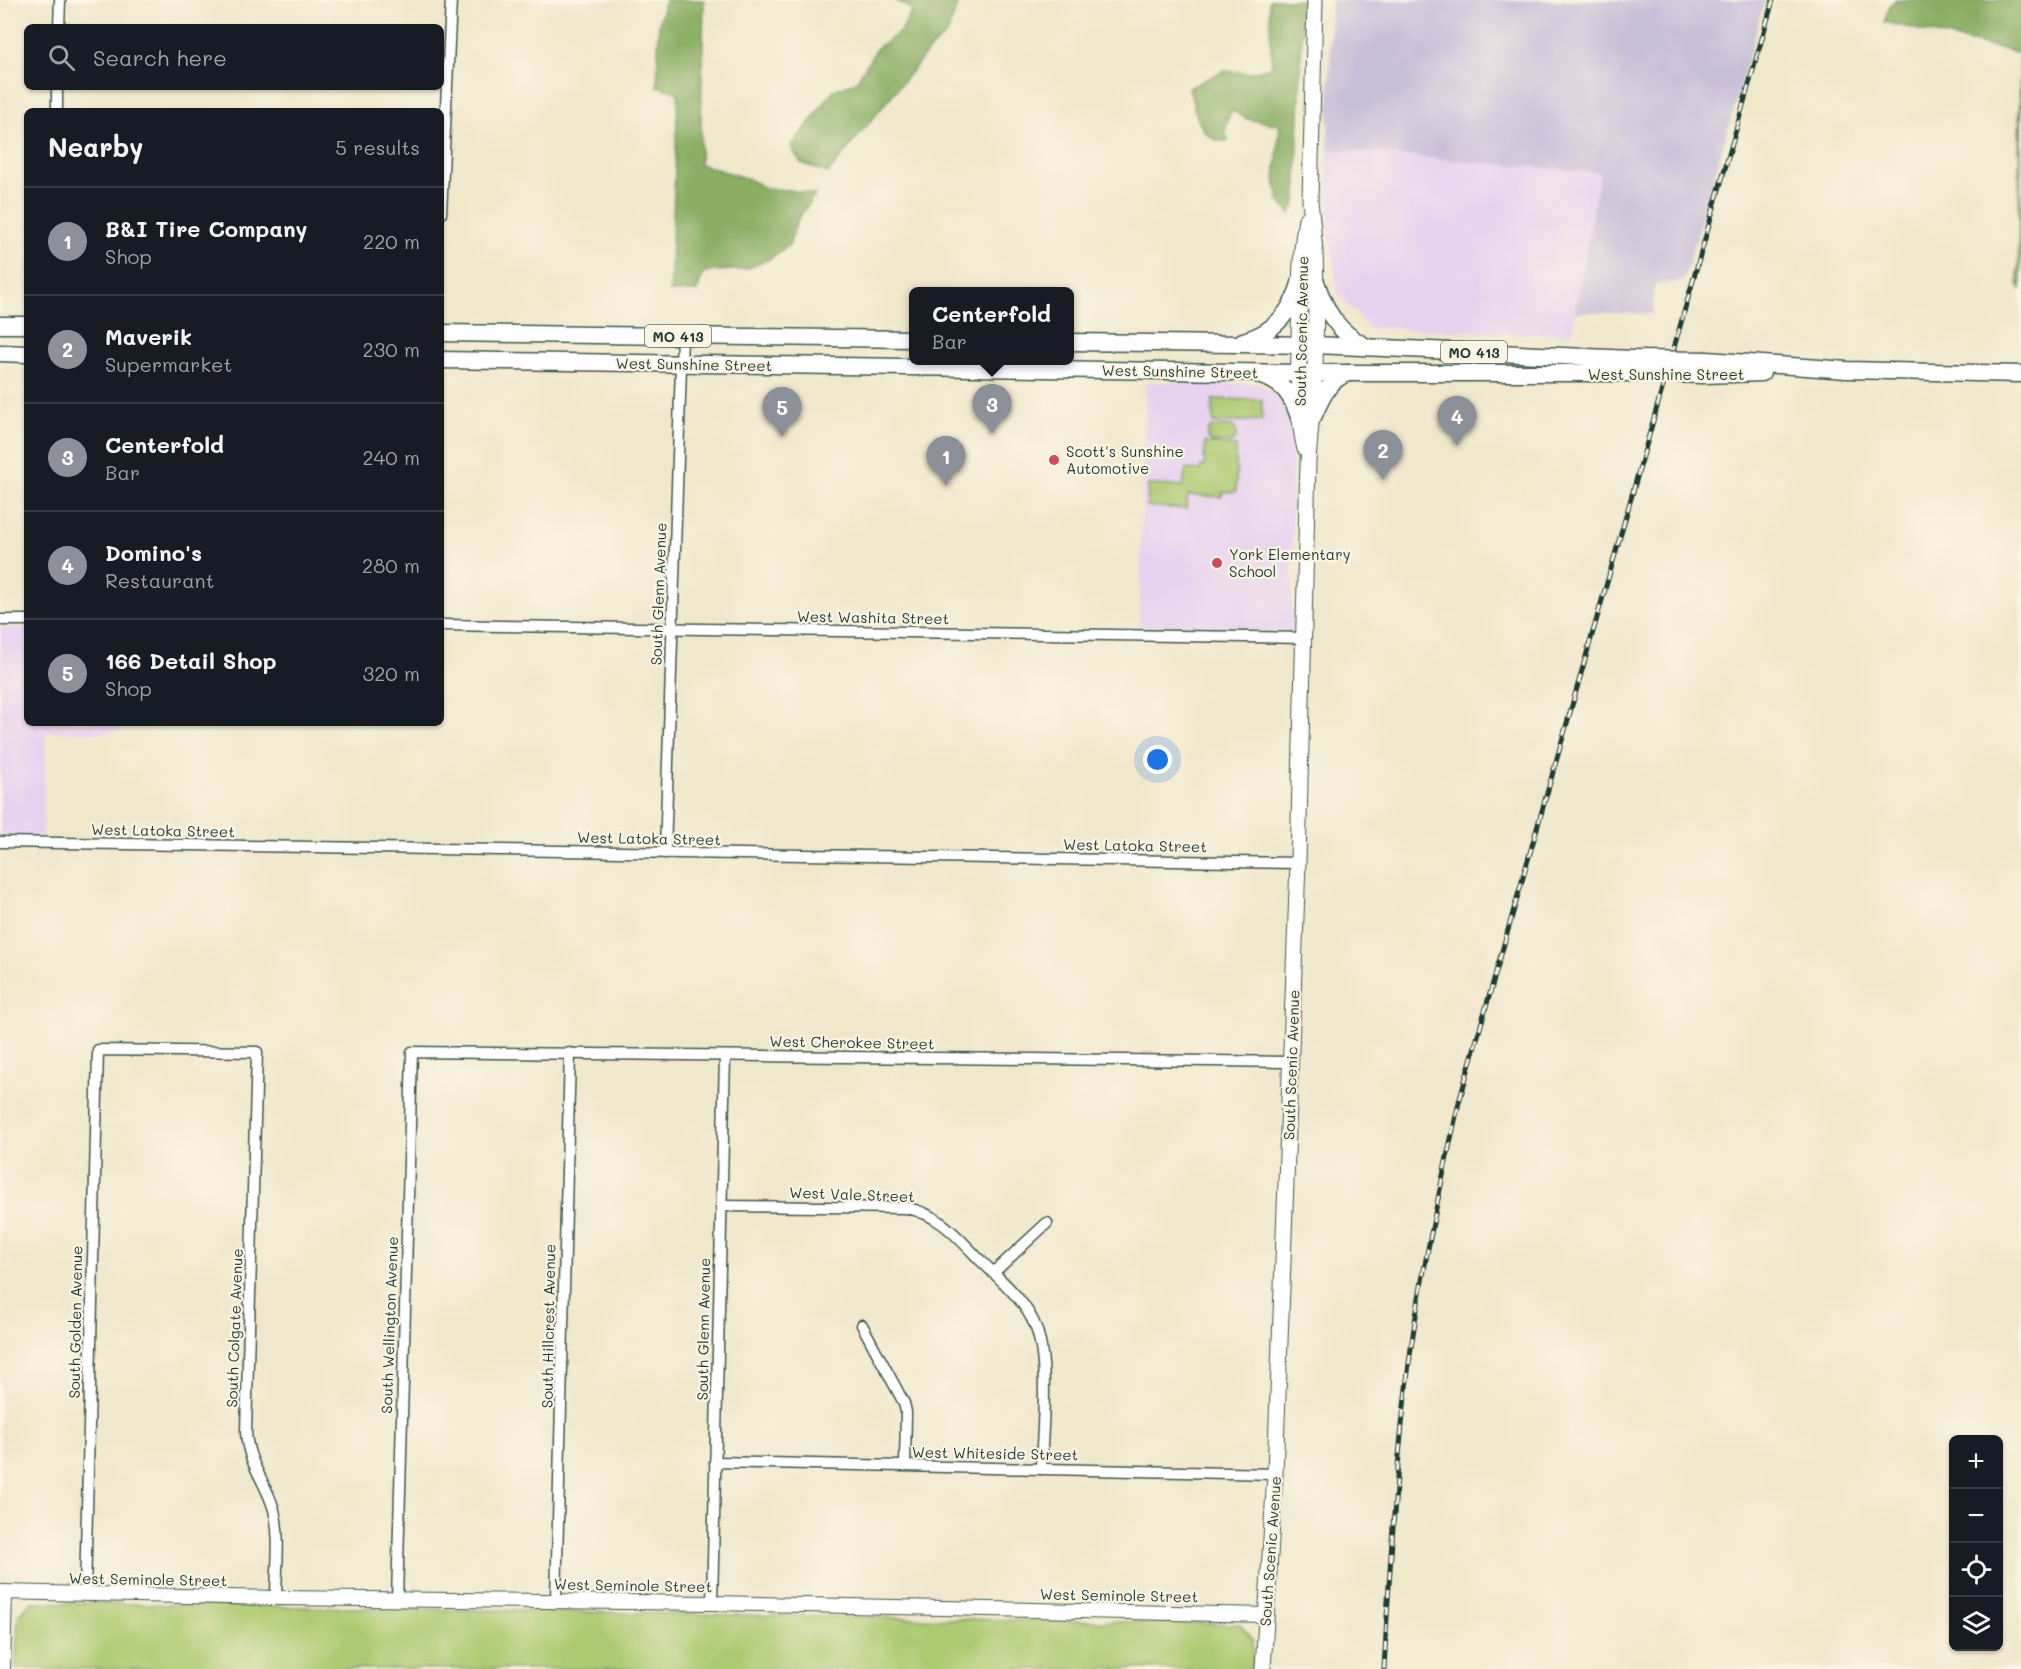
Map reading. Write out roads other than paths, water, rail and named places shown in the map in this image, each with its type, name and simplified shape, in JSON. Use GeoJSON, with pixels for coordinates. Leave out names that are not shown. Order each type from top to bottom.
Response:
{"type":"FeatureCollection","features":[{"type":"Feature","properties":{"kind":"main road","name":"South Scenic Avenue"},"geometry":{"type":"LineString","coordinates":[[1263,1669],[1275,1474],[1298,863],[1308,461],[1306,417],[1308,281],[1304,232],[1310,200],[1315,0]]}},
{"type":"Feature","properties":{"kind":"main road"},"geometry":{"type":"LineString","coordinates":[[1231,344],[1260,335],[1280,321],[1308,281],[1339,328],[1368,348]]}},
{"type":"Feature","properties":{"kind":"main road"},"geometry":{"type":"LineString","coordinates":[[0,325],[24,326]]}},
{"type":"Feature","properties":{"kind":"main road","name":"West Sunshine Street"},"geometry":{"type":"LineString","coordinates":[[444,333],[909,339]]}},
{"type":"Feature","properties":{"kind":"main road","name":"West Sunshine Street"},"geometry":{"type":"LineString","coordinates":[[1074,342],[1307,345],[1632,366],[2021,374]]}},
{"type":"Feature","properties":{"kind":"main road"},"geometry":{"type":"LineString","coordinates":[[0,353],[24,354]]}},
{"type":"Feature","properties":{"kind":"main road","name":"West Sunshine Street"},"geometry":{"type":"LineString","coordinates":[[444,360],[1307,373],[1632,366]]}},
{"type":"Feature","properties":{"kind":"main road"},"geometry":{"type":"LineString","coordinates":[[1248,372],[1281,385],[1306,417],[1334,380],[1346,373],[1355,372]]}},
{"type":"Feature","properties":{"kind":"street"},"geometry":{"type":"LineString","coordinates":[[59,24],[60,0]]}},
{"type":"Feature","properties":{"kind":"street"},"geometry":{"type":"LineString","coordinates":[[444,150],[451,0]]}},
{"type":"Feature","properties":{"kind":"street"},"geometry":{"type":"LineString","coordinates":[[57,90],[57,108]]}},
{"type":"Feature","properties":{"kind":"street","name":"South Glenn Avenue"},"geometry":{"type":"LineString","coordinates":[[665,853],[682,336]]}},
{"type":"Feature","properties":{"kind":"street"},"geometry":{"type":"LineString","coordinates":[[0,620],[24,620]]}},
{"type":"Feature","properties":{"kind":"street","name":"West Washita Street"},"geometry":{"type":"LineString","coordinates":[[444,625],[1305,638]]}},
{"type":"Feature","properties":{"kind":"street","name":"West Latoka Street"},"geometry":{"type":"LineString","coordinates":[[0,842],[1298,863]]}},
{"type":"Feature","properties":{"kind":"street","name":"South Colgate Avenue"},"geometry":{"type":"LineString","coordinates":[[98,1050],[256,1052],[246,1432],[250,1456],[270,1499],[276,1518],[276,1598]]}},
{"type":"Feature","properties":{"kind":"street","name":"South Golden Avenue"},"geometry":{"type":"LineString","coordinates":[[85,1594],[98,1050]]}},
{"type":"Feature","properties":{"kind":"street","name":"West Cherokee Street"},"geometry":{"type":"LineString","coordinates":[[412,1052],[1291,1062]]}},
{"type":"Feature","properties":{"kind":"street","name":"South Wellington Avenue"},"geometry":{"type":"LineString","coordinates":[[397,1600],[412,1052]]}},
{"type":"Feature","properties":{"kind":"street","name":"South Hillcrest Avenue"},"geometry":{"type":"LineString","coordinates":[[556,1600],[570,1053]]}},
{"type":"Feature","properties":{"kind":"street","name":"South Glenn Avenue"},"geometry":{"type":"LineString","coordinates":[[712,1603],[725,1056]]}},
{"type":"Feature","properties":{"kind":"street","name":"West Vale Street"},"geometry":{"type":"LineString","coordinates":[[722,1206],[898,1208],[916,1210],[932,1216],[948,1227],[1028,1312],[1036,1327],[1043,1362],[1041,1469]]}},
{"type":"Feature","properties":{"kind":"street"},"geometry":{"type":"LineString","coordinates":[[993,1273],[1047,1223]]}},
{"type":"Feature","properties":{"kind":"street"},"geometry":{"type":"LineString","coordinates":[[862,1325],[904,1403],[906,1412],[905,1465]]}},
{"type":"Feature","properties":{"kind":"street","name":"West Whiteside Street"},"geometry":{"type":"LineString","coordinates":[[715,1462],[1275,1474]]}},
{"type":"Feature","properties":{"kind":"street"},"geometry":{"type":"LineString","coordinates":[[3,1592],[3,1669]]}},
{"type":"Feature","properties":{"kind":"street","name":"West Seminole Street"},"geometry":{"type":"LineString","coordinates":[[3,1592],[397,1600],[556,1600],[1266,1615]]}},
{"type":"Feature","properties":{"kind":"railway"},"geometry":{"type":"LineString","coordinates":[[1384,1669],[1394,1508],[1411,1348],[1427,1255],[1459,1102],[1773,0]]}},
{"type":"Feature","properties":{"kind":"place","name":"Centerfold"},"geometry":{"type":"Point","coordinates":[992,434]}},
{"type":"Feature","properties":{"kind":"place","name":"166 Detail Shop"},"geometry":{"type":"Point","coordinates":[782,437]}},
{"type":"Feature","properties":{"kind":"place","name":"Domino's"},"geometry":{"type":"Point","coordinates":[1457,446]}},
{"type":"Feature","properties":{"kind":"place","name":"Scott's Sunshine Automotive"},"geometry":{"type":"Point","coordinates":[1054,460]}},
{"type":"Feature","properties":{"kind":"place","name":"Maverik"},"geometry":{"type":"Point","coordinates":[1383,480]}},
{"type":"Feature","properties":{"kind":"place","name":"B&I Tire Company"},"geometry":{"type":"Point","coordinates":[946,486]}},
{"type":"Feature","properties":{"kind":"place","name":"York Elementary School"},"geometry":{"type":"Point","coordinates":[1217,563]}}]}
